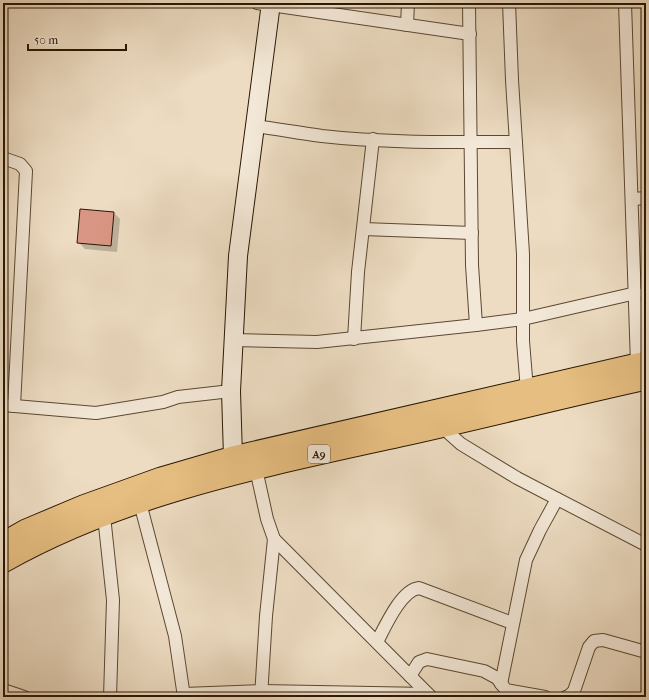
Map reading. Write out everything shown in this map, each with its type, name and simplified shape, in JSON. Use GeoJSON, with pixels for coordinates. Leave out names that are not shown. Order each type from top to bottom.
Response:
{"type":"FeatureCollection","features":[{"type":"Feature","properties":{"kind":"highway","name":"A9"},"geometry":{"type":"LineString","coordinates":[[3,543],[26,530],[91,504],[161,478],[233,457],[527,390],[643,369]]}},
{"type":"Feature","properties":{"kind":"highway","name":"A9"},"geometry":{"type":"LineString","coordinates":[[3,562],[33,545],[104,516],[166,494],[256,469],[442,427],[643,369]]}},
{"type":"Feature","properties":{"kind":"main road"},"geometry":{"type":"LineString","coordinates":[[233,457],[231,391],[240,236],[256,126],[266,4]]}},
{"type":"Feature","properties":{"kind":"street"},"geometry":{"type":"LineString","coordinates":[[407,25],[408,3]]}},
{"type":"Feature","properties":{"kind":"street"},"geometry":{"type":"LineString","coordinates":[[469,3],[472,265],[476,325]]}},
{"type":"Feature","properties":{"kind":"street"},"geometry":{"type":"LineString","coordinates":[[510,3],[523,254],[523,341],[527,390]]}},
{"type":"Feature","properties":{"kind":"street"},"geometry":{"type":"LineString","coordinates":[[625,3],[636,293],[643,369]]}},
{"type":"Feature","properties":{"kind":"street"},"geometry":{"type":"LineString","coordinates":[[266,4],[470,34]]}},
{"type":"Feature","properties":{"kind":"street"},"geometry":{"type":"LineString","coordinates":[[256,126],[323,136],[373,139],[516,142]]}},
{"type":"Feature","properties":{"kind":"street"},"geometry":{"type":"LineString","coordinates":[[354,339],[363,229],[373,139]]}},
{"type":"Feature","properties":{"kind":"street"},"geometry":{"type":"LineString","coordinates":[[3,158],[20,164],[26,171],[8,405],[96,413],[163,402],[178,397],[231,391]]}},
{"type":"Feature","properties":{"kind":"street"},"geometry":{"type":"LineString","coordinates":[[633,199],[646,198]]}},
{"type":"Feature","properties":{"kind":"street"},"geometry":{"type":"LineString","coordinates":[[363,229],[472,232]]}},
{"type":"Feature","properties":{"kind":"street"},"geometry":{"type":"LineString","coordinates":[[233,340],[318,342],[476,325],[523,319],[636,293]]}},
{"type":"Feature","properties":{"kind":"street"},"geometry":{"type":"LineString","coordinates":[[442,427],[461,444],[517,478],[646,545]]}},
{"type":"Feature","properties":{"kind":"street"},"geometry":{"type":"LineString","coordinates":[[256,469],[266,519],[274,539],[429,696]]}},
{"type":"Feature","properties":{"kind":"street"},"geometry":{"type":"LineString","coordinates":[[500,684],[526,560],[557,499]]}},
{"type":"Feature","properties":{"kind":"street"},"geometry":{"type":"LineString","coordinates":[[140,503],[175,636],[184,695],[261,694],[429,696]]}},
{"type":"Feature","properties":{"kind":"street"},"geometry":{"type":"LineString","coordinates":[[104,516],[113,600],[110,697]]}},
{"type":"Feature","properties":{"kind":"street"},"geometry":{"type":"LineString","coordinates":[[261,694],[266,616],[274,539]]}},
{"type":"Feature","properties":{"kind":"street"},"geometry":{"type":"LineString","coordinates":[[376,642],[405,595],[414,588],[419,588],[512,623]]}},
{"type":"Feature","properties":{"kind":"street"},"geometry":{"type":"LineString","coordinates":[[566,697],[574,691],[589,647],[594,641],[603,640],[646,652]]}},
{"type":"Feature","properties":{"kind":"street"},"geometry":{"type":"LineString","coordinates":[[410,676],[419,662],[427,659],[484,671],[497,678],[506,690],[545,697]]}},
{"type":"Feature","properties":{"kind":"street"},"geometry":{"type":"LineString","coordinates":[[3,690],[24,697]]}},
{"type":"Feature","properties":{"kind":"building"},"geometry":{"type":"Polygon","coordinates":[[[80,209],[114,212],[111,246],[77,243],[80,209]]]}}]}
